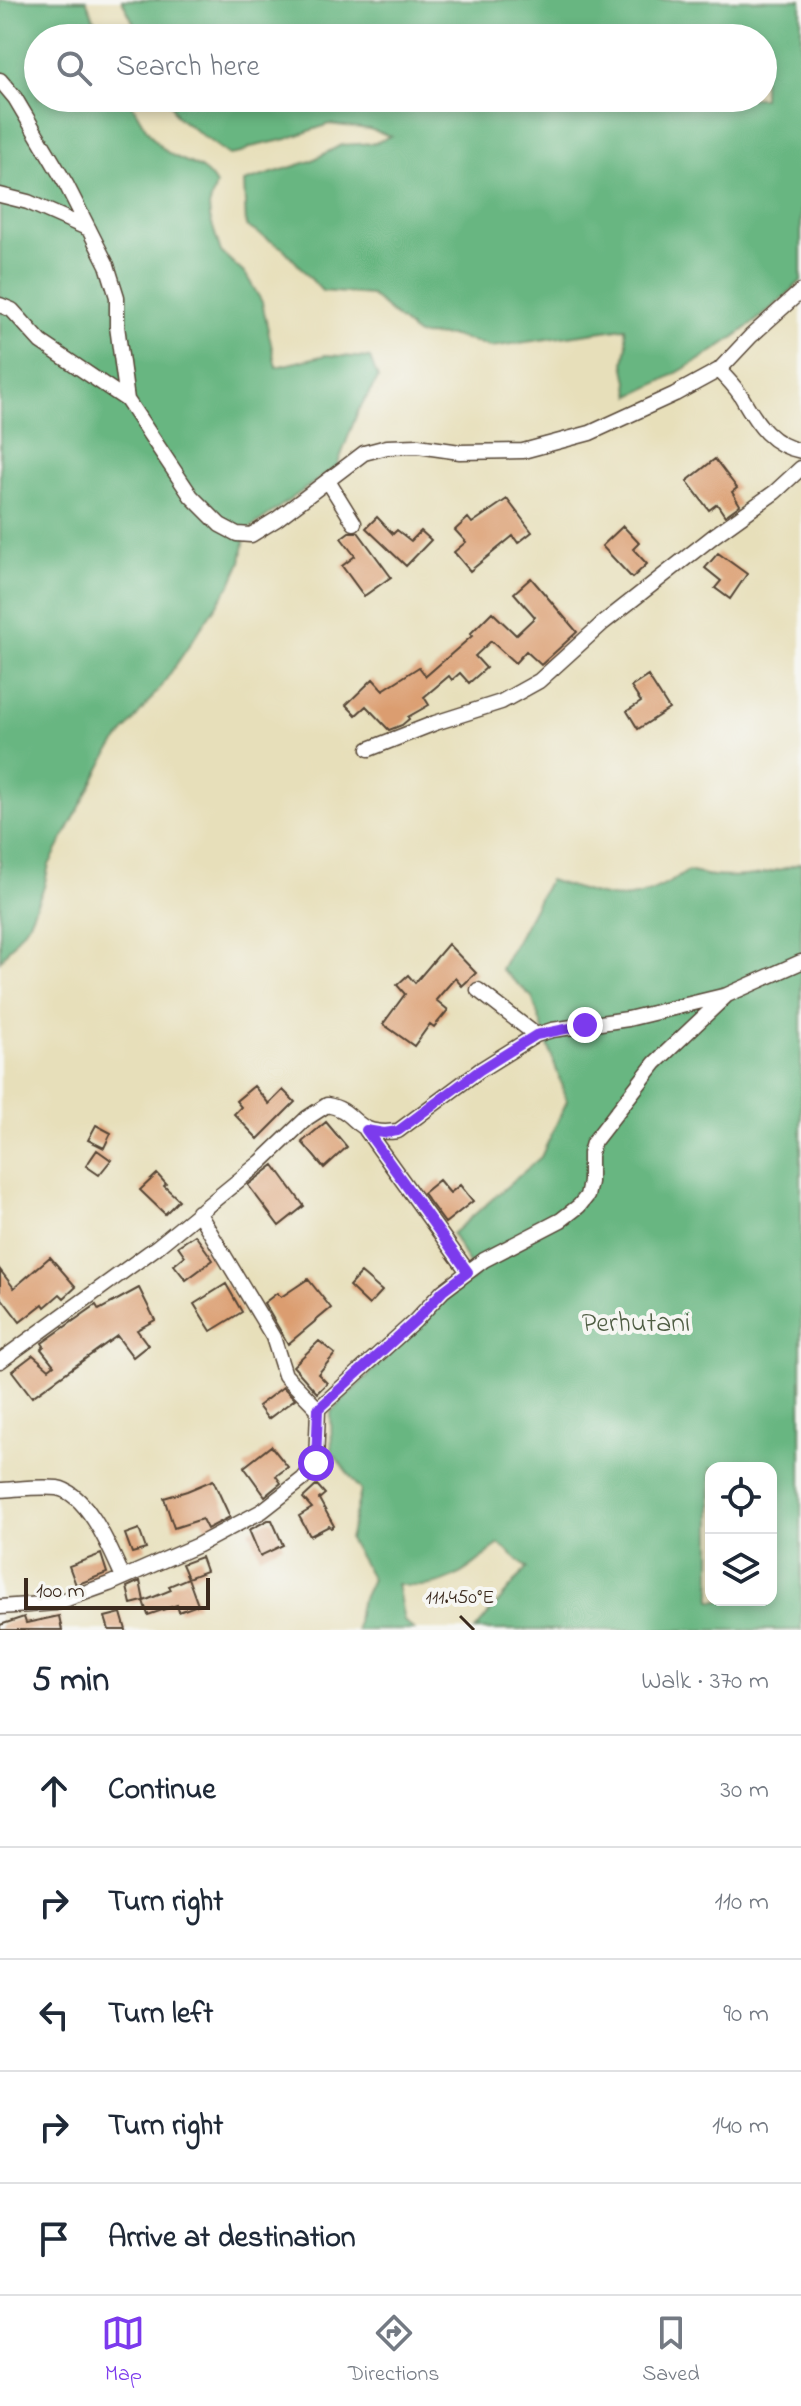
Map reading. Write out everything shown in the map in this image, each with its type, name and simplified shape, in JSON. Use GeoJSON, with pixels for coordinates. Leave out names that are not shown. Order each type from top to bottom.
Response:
{"type":"FeatureCollection","features":[{"type":"Feature","properties":{"kind":"street"},"geometry":{"type":"LineString","coordinates":[[0,80],[25,114],[107,265],[117,297],[117,326],[127,400]]}},
{"type":"Feature","properties":{"kind":"street"},"geometry":{"type":"LineString","coordinates":[[0,195],[28,202],[89,229]]}},
{"type":"Feature","properties":{"kind":"street"},"geometry":{"type":"LineString","coordinates":[[0,305],[12,310],[41,342],[127,400],[191,496],[220,525],[237,534],[251,535],[364,453],[387,447],[418,446],[460,452],[523,451],[590,433],[719,370],[801,291]]}},
{"type":"Feature","properties":{"kind":"street"},"geometry":{"type":"LineString","coordinates":[[719,370],[765,432],[783,446],[801,451]]}},
{"type":"Feature","properties":{"kind":"street"},"geometry":{"type":"LineString","coordinates":[[369,749],[501,702],[539,681],[603,623],[775,492],[801,468]]}},
{"type":"Feature","properties":{"kind":"street"},"geometry":{"type":"LineString","coordinates":[[328,481],[354,523]]}},
{"type":"Feature","properties":{"kind":"street"},"geometry":{"type":"LineString","coordinates":[[366,1130],[384,1133],[398,1131],[480,1070],[536,1035],[628,1019],[727,995],[801,962]]}},
{"type":"Feature","properties":{"kind":"street"},"geometry":{"type":"LineString","coordinates":[[478,990],[536,1035]]}},
{"type":"Feature","properties":{"kind":"street"},"geometry":{"type":"LineString","coordinates":[[0,1607],[56,1603],[123,1577],[232,1528],[262,1511],[303,1479],[316,1463],[318,1409],[392,1343],[443,1291],[484,1260],[561,1220],[579,1206],[587,1196],[593,1143],[655,1063],[727,995]]}},
{"type":"Feature","properties":{"kind":"street"},"geometry":{"type":"LineString","coordinates":[[0,1361],[112,1281],[261,1162],[307,1118],[327,1105],[339,1107],[366,1130],[468,1272]]}},
{"type":"Feature","properties":{"kind":"street"},"geometry":{"type":"LineString","coordinates":[[198,1212],[273,1337],[285,1375],[318,1409]]}},
{"type":"Feature","properties":{"kind":"street"},"geometry":{"type":"LineString","coordinates":[[0,1490],[60,1488],[71,1494],[90,1514],[123,1577]]}},
{"type":"Feature","properties":{"kind":"green space"},"geometry":{"type":"Polygon","coordinates":[[[0,0],[86,0],[96,24],[24,24],[24,112],[137,112],[160,146],[197,166],[216,185],[209,207],[221,252],[246,275],[262,302],[276,367],[326,355],[370,358],[378,379],[358,411],[337,466],[246,531],[241,562],[232,582],[163,684],[109,752],[49,865],[44,887],[29,922],[0,961],[0,0]]]}},
{"type":"Feature","properties":{"kind":"green space"},"geometry":{"type":"Polygon","coordinates":[[[122,0],[801,0],[801,281],[763,316],[721,346],[631,396],[624,363],[627,344],[625,328],[491,347],[453,336],[417,335],[371,295],[322,291],[284,249],[246,226],[244,182],[311,161],[341,145],[375,143],[391,136],[369,129],[329,124],[229,155],[174,112],[777,112],[777,24],[134,24],[122,0]]]}},
{"type":"Feature","properties":{"kind":"green space","name":"Perhutani"},"geometry":{"type":"Polygon","coordinates":[[[801,863],[801,1630],[475,1630],[527,1568],[499,1544],[464,1571],[440,1583],[427,1586],[397,1584],[404,1621],[414,1630],[356,1630],[359,1607],[372,1579],[349,1539],[361,1491],[332,1452],[331,1412],[437,1307],[476,1276],[452,1234],[541,1157],[567,1101],[532,997],[501,969],[549,880],[589,893],[620,898],[650,892],[688,871],[731,877],[759,874],[801,863]]]}},
{"type":"Feature","properties":{"kind":"building"},"geometry":{"type":"Polygon","coordinates":[[[715,459],[737,488],[732,492],[740,505],[725,516],[717,504],[709,510],[687,481],[715,459]]]}},
{"type":"Feature","properties":{"kind":"building"},"geometry":{"type":"Polygon","coordinates":[[[507,499],[532,532],[518,543],[513,536],[470,571],[454,552],[466,542],[455,530],[468,518],[472,523],[507,499]]]}},
{"type":"Feature","properties":{"kind":"building"},"geometry":{"type":"Polygon","coordinates":[[[377,517],[393,534],[397,530],[411,541],[421,531],[431,540],[406,566],[366,528],[377,517]]]}},
{"type":"Feature","properties":{"kind":"building"},"geometry":{"type":"Polygon","coordinates":[[[623,526],[639,543],[633,549],[647,564],[632,578],[602,546],[623,526]]]}},
{"type":"Feature","properties":{"kind":"building"},"geometry":{"type":"Polygon","coordinates":[[[349,532],[358,532],[391,577],[364,596],[342,566],[355,556],[341,538],[349,532]]]}},
{"type":"Feature","properties":{"kind":"building"},"geometry":{"type":"Polygon","coordinates":[[[718,553],[747,574],[730,599],[715,588],[721,581],[705,568],[718,553]]]}},
{"type":"Feature","properties":{"kind":"building"},"geometry":{"type":"Polygon","coordinates":[[[531,578],[577,632],[541,665],[526,651],[515,663],[491,641],[475,656],[486,668],[469,683],[460,673],[452,680],[449,676],[424,697],[429,705],[408,717],[402,725],[389,730],[366,706],[356,715],[346,705],[373,679],[383,690],[419,667],[426,676],[472,636],[470,634],[492,612],[516,635],[535,617],[514,593],[531,578]]]}},
{"type":"Feature","properties":{"kind":"building"},"geometry":{"type":"Polygon","coordinates":[[[648,676],[669,709],[638,729],[627,711],[641,702],[631,687],[648,676]]]}},
{"type":"Feature","properties":{"kind":"building"},"geometry":{"type":"Polygon","coordinates":[[[448,944],[476,973],[462,986],[455,978],[436,1000],[448,1010],[434,1027],[430,1024],[414,1046],[383,1024],[405,994],[397,985],[408,975],[415,983],[448,944]]]}},
{"type":"Feature","properties":{"kind":"building"},"geometry":{"type":"Polygon","coordinates":[[[254,1086],[269,1104],[283,1090],[295,1102],[258,1139],[234,1114],[241,1107],[236,1101],[254,1086]]]}},
{"type":"Feature","properties":{"kind":"building"},"geometry":{"type":"Polygon","coordinates":[[[326,1122],[347,1147],[324,1168],[302,1142],[326,1122]]]}},
{"type":"Feature","properties":{"kind":"building"},"geometry":{"type":"Polygon","coordinates":[[[96,1125],[111,1133],[104,1148],[88,1140],[96,1125]]]}},
{"type":"Feature","properties":{"kind":"building"},"geometry":{"type":"Polygon","coordinates":[[[97,1150],[111,1160],[99,1175],[86,1166],[97,1150]]]}},
{"type":"Feature","properties":{"kind":"building"},"geometry":{"type":"Polygon","coordinates":[[[274,1165],[304,1206],[279,1226],[248,1185],[274,1165]]]}},
{"type":"Feature","properties":{"kind":"building"},"geometry":{"type":"Polygon","coordinates":[[[157,1174],[166,1184],[164,1186],[179,1200],[165,1214],[140,1190],[157,1174]]]}},
{"type":"Feature","properties":{"kind":"building"},"geometry":{"type":"Polygon","coordinates":[[[439,1180],[450,1193],[460,1185],[473,1201],[445,1223],[423,1193],[439,1180]]]}},
{"type":"Feature","properties":{"kind":"building"},"geometry":{"type":"Polygon","coordinates":[[[195,1235],[213,1260],[186,1280],[174,1265],[185,1256],[178,1246],[195,1235]]]}},
{"type":"Feature","properties":{"kind":"building"},"geometry":{"type":"Polygon","coordinates":[[[50,1257],[76,1287],[64,1298],[60,1294],[45,1307],[43,1304],[20,1322],[0,1296],[0,1270],[14,1288],[50,1257]]]}},
{"type":"Feature","properties":{"kind":"building"},"geometry":{"type":"Polygon","coordinates":[[[361,1273],[382,1291],[369,1305],[349,1286],[361,1273]]]}},
{"type":"Feature","properties":{"kind":"building"},"geometry":{"type":"Polygon","coordinates":[[[308,1279],[331,1308],[288,1344],[264,1303],[277,1293],[281,1297],[308,1279]]]}},
{"type":"Feature","properties":{"kind":"building"},"geometry":{"type":"Polygon","coordinates":[[[226,1284],[242,1312],[211,1331],[194,1304],[226,1284]]]}},
{"type":"Feature","properties":{"kind":"building"},"geometry":{"type":"Polygon","coordinates":[[[139,1288],[155,1320],[137,1330],[148,1345],[133,1357],[117,1336],[32,1397],[12,1371],[33,1355],[49,1369],[54,1365],[41,1349],[44,1346],[42,1343],[96,1305],[99,1310],[139,1288]]]}},
{"type":"Feature","properties":{"kind":"building"},"geometry":{"type":"Polygon","coordinates":[[[319,1341],[335,1354],[318,1374],[327,1383],[317,1393],[293,1366],[319,1341]]]}},
{"type":"Feature","properties":{"kind":"building"},"geometry":{"type":"Polygon","coordinates":[[[283,1387],[295,1399],[268,1419],[258,1406],[283,1387]]]}},
{"type":"Feature","properties":{"kind":"building"},"geometry":{"type":"Polygon","coordinates":[[[271,1446],[288,1467],[276,1476],[281,1483],[265,1496],[244,1467],[271,1446]]]}},
{"type":"Feature","properties":{"kind":"building"},"geometry":{"type":"Polygon","coordinates":[[[213,1480],[230,1517],[207,1529],[202,1519],[174,1528],[164,1498],[213,1480]]]}},
{"type":"Feature","properties":{"kind":"building"},"geometry":{"type":"Polygon","coordinates":[[[317,1485],[325,1494],[319,1499],[334,1526],[310,1536],[299,1516],[312,1508],[303,1498],[317,1485]]]}},
{"type":"Feature","properties":{"kind":"building"},"geometry":{"type":"Polygon","coordinates":[[[272,1520],[283,1545],[260,1556],[249,1530],[272,1520]]]}},
{"type":"Feature","properties":{"kind":"building"},"geometry":{"type":"Polygon","coordinates":[[[139,1529],[146,1549],[132,1553],[125,1534],[139,1529]]]}},
{"type":"Feature","properties":{"kind":"building"},"geometry":{"type":"Polygon","coordinates":[[[101,1554],[107,1573],[76,1585],[69,1566],[101,1554]]]}},
{"type":"Feature","properties":{"kind":"building"},"geometry":{"type":"Polygon","coordinates":[[[201,1557],[206,1571],[188,1578],[182,1564],[201,1557]]]}},
{"type":"Feature","properties":{"kind":"building"},"geometry":{"type":"Polygon","coordinates":[[[188,1578],[198,1605],[179,1612],[177,1605],[148,1615],[143,1601],[131,1604],[127,1587],[140,1581],[144,1601],[171,1590],[169,1586],[188,1578]]]}},
{"type":"Feature","properties":{"kind":"building"},"geometry":{"type":"Polygon","coordinates":[[[121,1613],[126,1630],[109,1630],[105,1617],[121,1613]]]}},
{"type":"Feature","properties":{"kind":"building"},"geometry":{"type":"Polygon","coordinates":[[[59,1616],[62,1630],[0,1630],[0,1625],[24,1617],[26,1623],[59,1616]]]}},
{"type":"Feature","properties":{"kind":"route"},"geometry":{"type":"LineString","coordinates":[[316,1463],[318,1409],[370,1364],[443,1291],[468,1272],[366,1130],[384,1133],[398,1131],[480,1070],[536,1035],[585,1025]]}}]}
